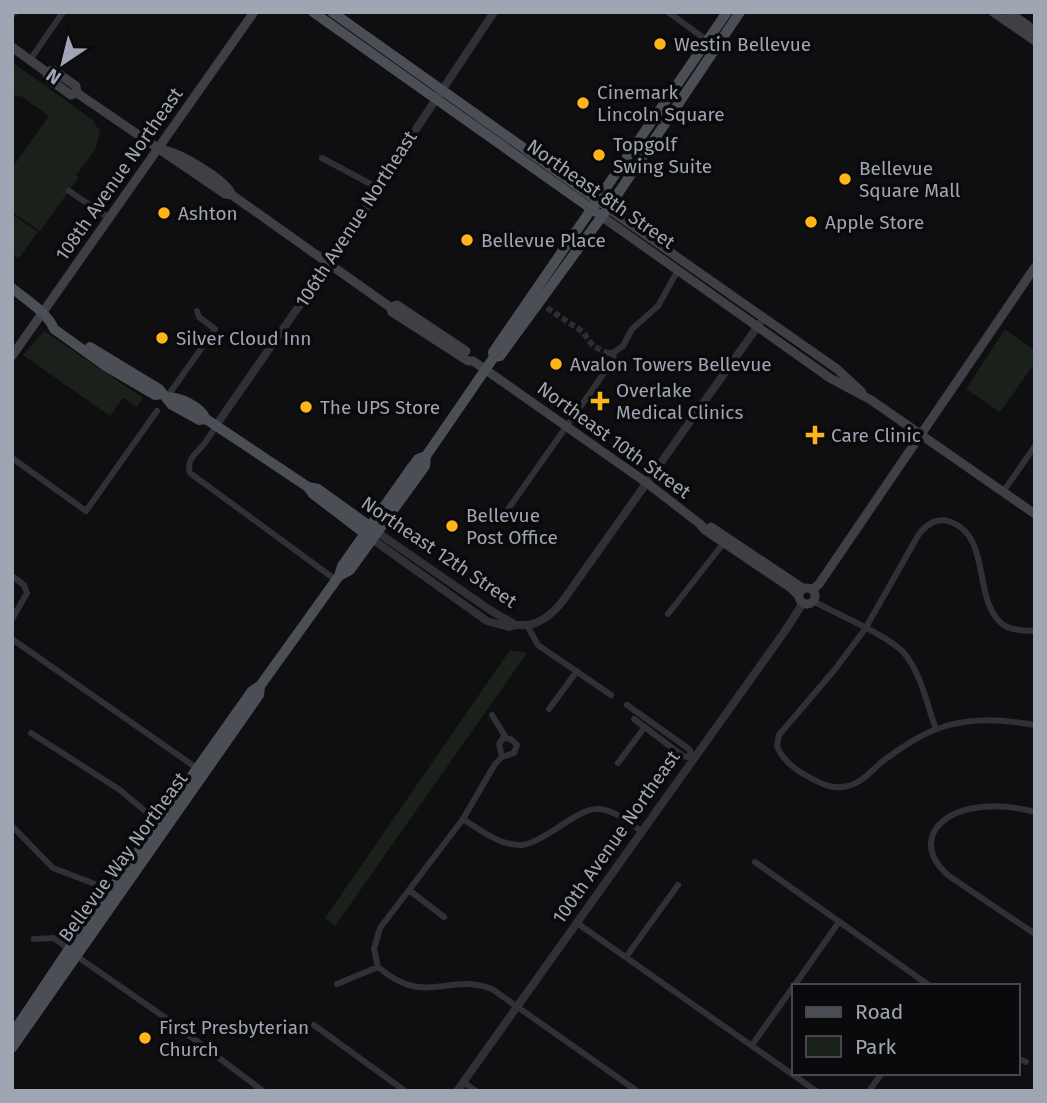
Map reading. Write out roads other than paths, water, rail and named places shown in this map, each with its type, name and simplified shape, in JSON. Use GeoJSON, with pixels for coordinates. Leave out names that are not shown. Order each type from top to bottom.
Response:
{"type":"FeatureCollection","features":[{"type":"Feature","properties":{"kind":"main road","name":"108th Avenue Northeast"},"geometry":{"type":"LineString","coordinates":[[12,356],[254,12]]}},
{"type":"Feature","properties":{"kind":"main road","name":"Northeast 8th Street"},"geometry":{"type":"LineString","coordinates":[[313,12],[439,95],[761,322],[781,342],[830,378],[871,400]]}},
{"type":"Feature","properties":{"kind":"main road","name":"Northeast 8th Street"},"geometry":{"type":"LineString","coordinates":[[332,12],[439,95]]}},
{"type":"Feature","properties":{"kind":"main road","name":"Bellevue Way Northeast"},"geometry":{"type":"LineString","coordinates":[[494,357],[500,356],[543,305],[600,209],[727,12]]}},
{"type":"Feature","properties":{"kind":"main road","name":"Bellevue Way Northeast"},"geometry":{"type":"LineString","coordinates":[[14,1033],[259,695],[260,687],[338,578],[342,566],[371,533],[418,459],[426,456],[494,357],[493,352],[667,121],[740,12]]}},
{"type":"Feature","properties":{"kind":"main road"},"geometry":{"type":"LineString","coordinates":[[993,12],[1035,41]]}},
{"type":"Feature","properties":{"kind":"main road"},"geometry":{"type":"LineString","coordinates":[[1009,12],[1035,31]]}},
{"type":"Feature","properties":{"kind":"main road","name":"Northeast 10th Street"},"geometry":{"type":"LineString","coordinates":[[12,47],[46,71],[49,79],[71,95],[77,93],[225,194],[232,195],[390,307],[392,312],[468,361],[473,361],[647,483],[705,530],[725,540],[804,595]]}},
{"type":"Feature","properties":{"kind":"main road"},"geometry":{"type":"LineString","coordinates":[[667,121],[668,112],[680,91],[677,87]]}},
{"type":"Feature","properties":{"kind":"main road","name":"Northeast 8th Street"},"geometry":{"type":"LineString","coordinates":[[600,209],[678,270],[827,362],[871,400],[1035,514]]}},
{"type":"Feature","properties":{"kind":"main road","name":"100th Avenue Northeast"},"geometry":{"type":"LineString","coordinates":[[804,595],[819,584],[1035,267]]}},
{"type":"Feature","properties":{"kind":"main road","name":"Northeast 12th Street"},"geometry":{"type":"LineString","coordinates":[[12,288],[42,313],[54,329],[107,367],[155,395],[164,396],[172,405],[199,420],[212,421],[371,533]]}},
{"type":"Feature","properties":{"kind":"main road","name":"Northeast 10th Street"},"geometry":{"type":"LineString","coordinates":[[390,307],[397,305],[466,351]]}},
{"type":"Feature","properties":{"kind":"main road"},"geometry":{"type":"LineString","coordinates":[[781,342],[788,343],[819,364],[827,362]]}},
{"type":"Feature","properties":{"kind":"main road"},"geometry":{"type":"LineString","coordinates":[[804,595],[815,594],[813,601]]}},
{"type":"Feature","properties":{"kind":"main road","name":"Bellevue Way Northeast"},"geometry":{"type":"LineString","coordinates":[[162,826],[251,691],[260,687]]}},
{"type":"Feature","properties":{"kind":"main road","name":"Bellevue Way Northeast"},"geometry":{"type":"LineString","coordinates":[[12,1048],[67,967],[72,952]]}},
{"type":"Feature","properties":{"kind":"street"},"geometry":{"type":"LineString","coordinates":[[30,60],[63,12]]}},
{"type":"Feature","properties":{"kind":"street","name":"106th Avenue Northeast"},"geometry":{"type":"LineString","coordinates":[[212,421],[328,264],[494,12]]}},
{"type":"Feature","properties":{"kind":"street"},"geometry":{"type":"LineString","coordinates":[[668,12],[708,41]]}},
{"type":"Feature","properties":{"kind":"street"},"geometry":{"type":"LineString","coordinates":[[322,158],[378,188]]}},
{"type":"Feature","properties":{"kind":"street"},"geometry":{"type":"LineString","coordinates":[[69,191],[109,218]]}},
{"type":"Feature","properties":{"kind":"street"},"geometry":{"type":"LineString","coordinates":[[499,522],[614,359],[610,353],[623,346],[632,329],[658,306],[678,270]]}},
{"type":"Feature","properties":{"kind":"street"},"geometry":{"type":"LineString","coordinates":[[164,396],[215,329],[199,317],[197,311]]}},
{"type":"Feature","properties":{"kind":"street"},"geometry":{"type":"LineString","coordinates":[[514,624],[527,625],[554,612],[761,322]]}},
{"type":"Feature","properties":{"kind":"street","name":"Northeast 10th Street"},"geometry":{"type":"LineString","coordinates":[[466,351],[473,361]]}},
{"type":"Feature","properties":{"kind":"street"},"geometry":{"type":"LineString","coordinates":[[12,458],[86,511],[157,411]]}},
{"type":"Feature","properties":{"kind":"street"},"geometry":{"type":"LineString","coordinates":[[212,421],[203,445],[191,459],[190,473],[338,578]]}},
{"type":"Feature","properties":{"kind":"street"},"geometry":{"type":"LineString","coordinates":[[1003,492],[1035,446]]}},
{"type":"Feature","properties":{"kind":"street"},"geometry":{"type":"LineString","coordinates":[[1035,631],[1008,627],[996,618],[989,605],[980,561],[971,542],[958,526],[942,520],[929,524],[919,534],[864,629],[777,741],[780,753],[802,774],[835,787],[856,783],[908,742],[936,729],[985,720],[1035,724]]}},
{"type":"Feature","properties":{"kind":"street","name":"Northeast 12th Street"},"geometry":{"type":"LineString","coordinates":[[371,533],[514,624],[509,627],[487,621],[371,533]]}},
{"type":"Feature","properties":{"kind":"street"},"geometry":{"type":"LineString","coordinates":[[668,614],[725,540]]}},
{"type":"Feature","properties":{"kind":"street"},"geometry":{"type":"LineString","coordinates":[[12,576],[26,589],[27,596],[12,619]]}},
{"type":"Feature","properties":{"kind":"street"},"geometry":{"type":"LineString","coordinates":[[435,583],[444,585],[464,597],[471,597]]}},
{"type":"Feature","properties":{"kind":"street","name":"100th Avenue Northeast"},"geometry":{"type":"LineString","coordinates":[[457,1091],[785,631],[804,595]]}},
{"type":"Feature","properties":{"kind":"street"},"geometry":{"type":"LineString","coordinates":[[813,601],[897,647],[904,654],[912,665],[936,729]]}},
{"type":"Feature","properties":{"kind":"street","name":"Northeast 12th Street"},"geometry":{"type":"LineString","coordinates":[[527,625],[538,645],[611,695]]}},
{"type":"Feature","properties":{"kind":"street"},"geometry":{"type":"LineString","coordinates":[[12,639],[198,769]]}},
{"type":"Feature","properties":{"kind":"street"},"geometry":{"type":"LineString","coordinates":[[549,709],[577,671]]}},
{"type":"Feature","properties":{"kind":"street"},"geometry":{"type":"LineString","coordinates":[[628,705],[689,749],[693,758]]}},
{"type":"Feature","properties":{"kind":"street"},"geometry":{"type":"LineString","coordinates":[[492,715],[506,738],[517,745],[516,748],[495,764],[463,819],[385,920],[374,949],[378,967],[409,986],[432,988],[471,984],[500,994],[637,1091]]}},
{"type":"Feature","properties":{"kind":"street"},"geometry":{"type":"LineString","coordinates":[[634,719],[684,756],[693,758]]}},
{"type":"Feature","properties":{"kind":"street"},"geometry":{"type":"LineString","coordinates":[[618,763],[644,728]]}},
{"type":"Feature","properties":{"kind":"street"},"geometry":{"type":"LineString","coordinates":[[32,733],[120,790],[162,826]]}},
{"type":"Feature","properties":{"kind":"street"},"geometry":{"type":"LineString","coordinates":[[502,757],[499,744],[506,738]]}},
{"type":"Feature","properties":{"kind":"street"},"geometry":{"type":"LineString","coordinates":[[1035,812],[989,807],[956,814],[946,820],[933,836],[930,852],[937,866],[1035,934]]}},
{"type":"Feature","properties":{"kind":"street"},"geometry":{"type":"LineString","coordinates":[[463,819],[498,840],[521,845],[538,840],[593,808],[620,815],[641,831]]}},
{"type":"Feature","properties":{"kind":"street"},"geometry":{"type":"LineString","coordinates":[[12,826],[53,868],[115,892]]}},
{"type":"Feature","properties":{"kind":"street"},"geometry":{"type":"LineString","coordinates":[[755,862],[927,984]]}},
{"type":"Feature","properties":{"kind":"street"},"geometry":{"type":"LineString","coordinates":[[626,957],[678,885]]}},
{"type":"Feature","properties":{"kind":"street"},"geometry":{"type":"LineString","coordinates":[[409,890],[444,917]]}},
{"type":"Feature","properties":{"kind":"street"},"geometry":{"type":"LineString","coordinates":[[795,984],[839,922]]}},
{"type":"Feature","properties":{"kind":"street"},"geometry":{"type":"LineString","coordinates":[[577,923],[792,1074]]}},
{"type":"Feature","properties":{"kind":"street"},"geometry":{"type":"LineString","coordinates":[[34,939],[54,938],[263,1091]]}},
{"type":"Feature","properties":{"kind":"street"},"geometry":{"type":"LineString","coordinates":[[337,984],[378,967]]}},
{"type":"Feature","properties":{"kind":"street"},"geometry":{"type":"LineString","coordinates":[[752,1045],[792,989]]}},
{"type":"Feature","properties":{"kind":"street"},"geometry":{"type":"LineString","coordinates":[[314,1025],[405,1091]]}},
{"type":"Feature","properties":{"kind":"street"},"geometry":{"type":"LineString","coordinates":[[1019,1059],[1026,1062]]}},
{"type":"Feature","properties":{"kind":"street"},"geometry":{"type":"LineString","coordinates":[[794,1075],[816,1091]]}},
{"type":"Feature","properties":{"kind":"street"},"geometry":{"type":"LineString","coordinates":[[869,1091],[881,1075]]}},
{"type":"Feature","properties":{"kind":"street"},"geometry":{"type":"LineString","coordinates":[[463,1082],[476,1091]]}},
{"type":"Feature","properties":{"kind":"tunnel"},"geometry":{"type":"LineString","coordinates":[[547,308],[583,332],[593,346],[607,353]]}},
{"type":"Feature","properties":{"kind":"place","name":"Westin Bellevue"},"geometry":{"type":"Point","coordinates":[660,44]}},
{"type":"Feature","properties":{"kind":"place","name":"Cinemark Lincoln Square"},"geometry":{"type":"Point","coordinates":[583,103]}},
{"type":"Feature","properties":{"kind":"place","name":"Topgolf Swing Suite"},"geometry":{"type":"Point","coordinates":[599,155]}},
{"type":"Feature","properties":{"kind":"place","name":"Bellevue Square Mall"},"geometry":{"type":"Point","coordinates":[845,179]}},
{"type":"Feature","properties":{"kind":"place","name":"Ashton"},"geometry":{"type":"Point","coordinates":[164,213]}},
{"type":"Feature","properties":{"kind":"place","name":"Apple Store"},"geometry":{"type":"Point","coordinates":[811,222]}},
{"type":"Feature","properties":{"kind":"place","name":"Bellevue Place"},"geometry":{"type":"Point","coordinates":[467,240]}},
{"type":"Feature","properties":{"kind":"place","name":"Silver Cloud Inn"},"geometry":{"type":"Point","coordinates":[162,338]}},
{"type":"Feature","properties":{"kind":"place","name":"Avalon Towers Bellevue"},"geometry":{"type":"Point","coordinates":[556,364]}},
{"type":"Feature","properties":{"kind":"place","name":"Overlake Medical Clinics"},"geometry":{"type":"Point","coordinates":[600,401]}},
{"type":"Feature","properties":{"kind":"place","name":"The UPS Store"},"geometry":{"type":"Point","coordinates":[306,407]}},
{"type":"Feature","properties":{"kind":"place","name":"Care Clinic"},"geometry":{"type":"Point","coordinates":[815,435]}},
{"type":"Feature","properties":{"kind":"place","name":"Bellevue Post Office"},"geometry":{"type":"Point","coordinates":[452,526]}},
{"type":"Feature","properties":{"kind":"place","name":"First Presbyterian Church"},"geometry":{"type":"Point","coordinates":[145,1038]}}]}
